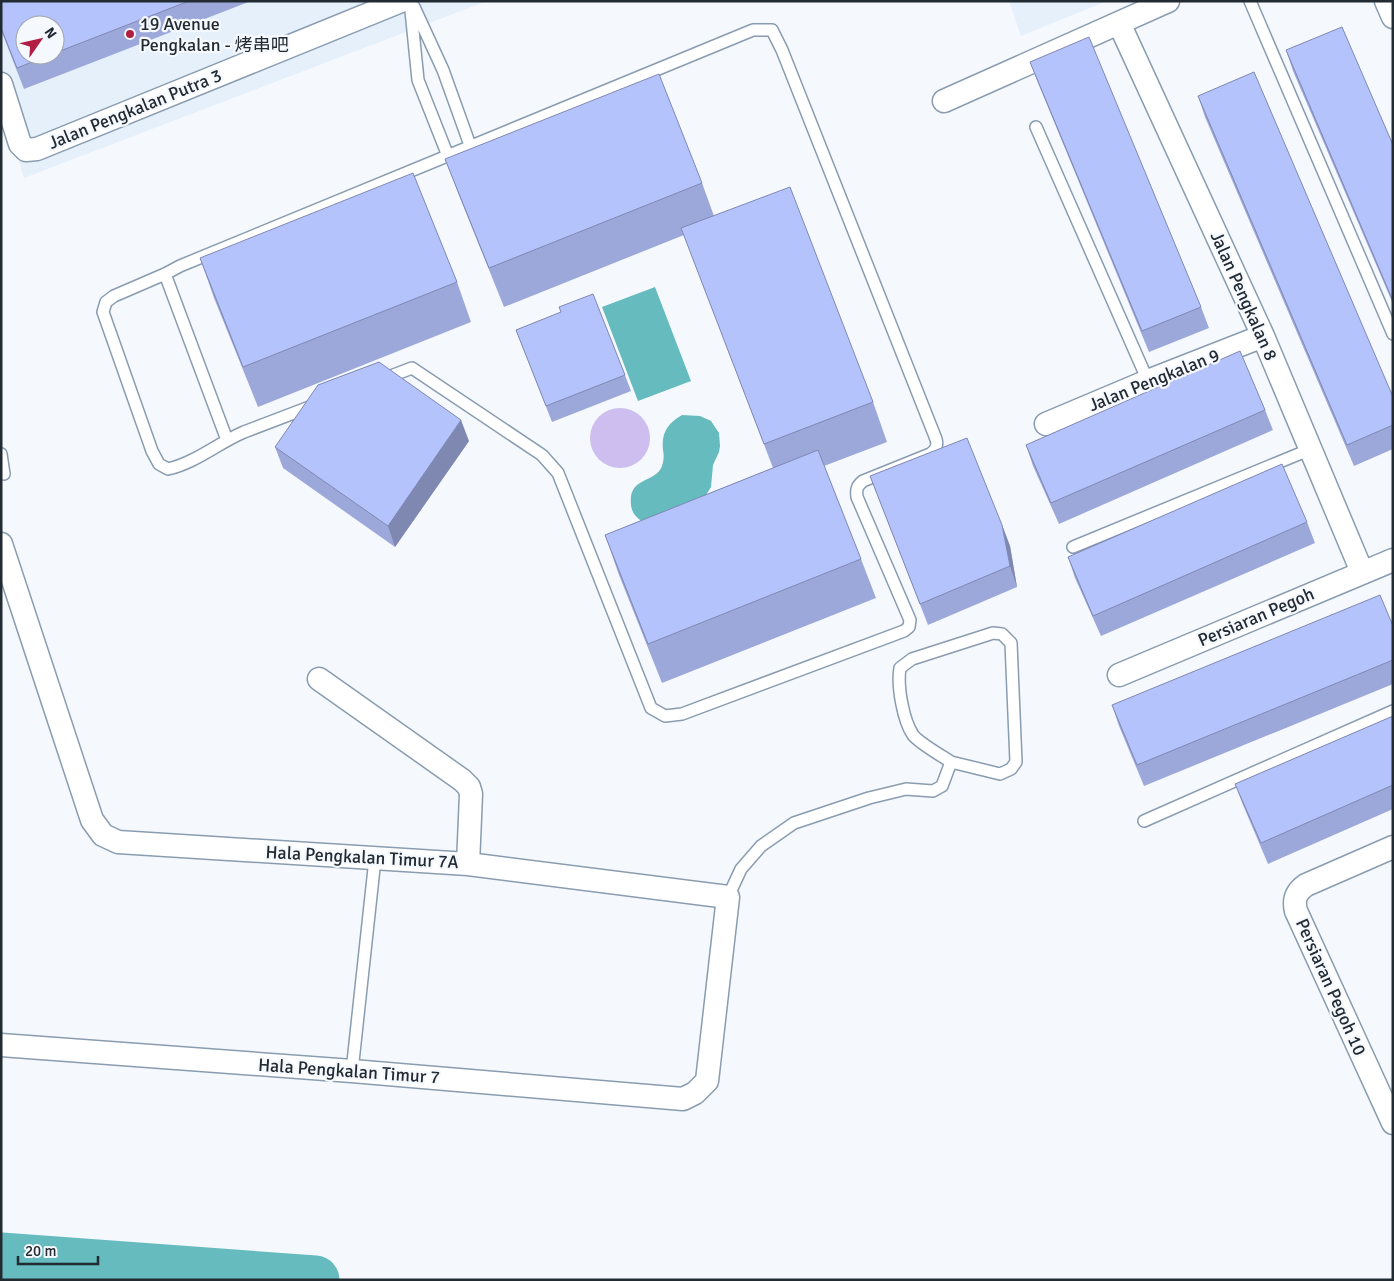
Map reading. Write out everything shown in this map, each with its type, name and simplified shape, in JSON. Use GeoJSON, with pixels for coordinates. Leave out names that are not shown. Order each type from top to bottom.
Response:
{"type":"FeatureCollection","features":[{"type":"Feature","properties":{"kind":"street","name":"Jalan Pengkalan Putra 3"},"geometry":{"type":"LineString","coordinates":[[1,84],[20,144],[26,150],[37,149],[401,1]]}},
{"type":"Feature","properties":{"kind":"street"},"geometry":{"type":"LineString","coordinates":[[944,101],[1168,1]]}},
{"type":"Feature","properties":{"kind":"street"},"geometry":{"type":"LineString","coordinates":[[1386,1],[1393,17]]}},
{"type":"Feature","properties":{"kind":"street","name":"Jalan Pengkalan 8"},"geometry":{"type":"LineString","coordinates":[[1119,23],[1263,336],[1362,572]]}},
{"type":"Feature","properties":{"kind":"street","name":"Jalan Pengkalan 9"},"geometry":{"type":"LineString","coordinates":[[1046,424],[1148,381],[1263,336]]}},
{"type":"Feature","properties":{"kind":"street","name":"Hala Pengkalan Timur 7A"},"geometry":{"type":"LineString","coordinates":[[1,544],[92,820],[104,835],[118,842],[468,864],[728,897]]}},
{"type":"Feature","properties":{"kind":"street","name":"Persiaran Pegoh"},"geometry":{"type":"LineString","coordinates":[[1119,675],[1393,560]]}},
{"type":"Feature","properties":{"kind":"street"},"geometry":{"type":"LineString","coordinates":[[320,679],[462,780],[469,787],[471,794],[468,864]]}},
{"type":"Feature","properties":{"kind":"street","name":"Persiaran Pegoh 10"},"geometry":{"type":"LineString","coordinates":[[1393,847],[1306,885],[1296,896],[1294,904],[1393,1123]]}},
{"type":"Feature","properties":{"kind":"street","name":"Hala Pengkalan Timur 7"},"geometry":{"type":"LineString","coordinates":[[1,1045],[352,1071],[682,1099],[695,1093],[707,1081],[728,897]]}},
{"type":"Feature","properties":{"kind":"lane"},"geometry":{"type":"LineString","coordinates":[[410,1],[444,70],[471,148]]}},
{"type":"Feature","properties":{"kind":"lane"},"geometry":{"type":"LineString","coordinates":[[410,1],[418,80],[448,156]]}},
{"type":"Feature","properties":{"kind":"lane"},"geometry":{"type":"LineString","coordinates":[[1250,1],[1393,334]]}},
{"type":"Feature","properties":{"kind":"lane"},"geometry":{"type":"LineString","coordinates":[[753,30],[772,30],[782,50],[938,445],[930,454],[864,481],[858,485],[856,491],[910,620],[909,627],[682,714],[665,716],[651,708],[558,473],[542,455],[412,368],[227,440],[181,466],[168,469],[159,464],[152,451],[103,312],[106,302],[114,296],[185,264],[471,148],[753,30]]}},
{"type":"Feature","properties":{"kind":"lane"},"geometry":{"type":"LineString","coordinates":[[1036,127],[1148,381]]}},
{"type":"Feature","properties":{"kind":"lane"},"geometry":{"type":"LineString","coordinates":[[165,274],[227,440]]}},
{"type":"Feature","properties":{"kind":"lane"},"geometry":{"type":"LineString","coordinates":[[1073,547],[1310,449]]}},
{"type":"Feature","properties":{"kind":"lane"},"geometry":{"type":"LineString","coordinates":[[1,454],[4,474]]}},
{"type":"Feature","properties":{"kind":"lane"},"geometry":{"type":"LineString","coordinates":[[994,633],[1002,634],[1011,643],[1016,762],[1011,769],[1000,774],[951,762],[914,737],[905,719],[898,677],[900,668],[912,659],[994,633]]}},
{"type":"Feature","properties":{"kind":"lane"},"geometry":{"type":"LineString","coordinates":[[1144,821],[1393,711]]}},
{"type":"Feature","properties":{"kind":"lane"},"geometry":{"type":"LineString","coordinates":[[728,897],[742,869],[761,846],[794,823],[868,798],[906,789],[933,791],[942,786],[951,762]]}},
{"type":"Feature","properties":{"kind":"lane"},"geometry":{"type":"LineString","coordinates":[[352,1071],[375,859]]}},
{"type":"Feature","properties":{"kind":"shaded area"},"geometry":{"type":"Polygon","coordinates":[[[1,1],[487,1],[24,178],[1,102],[1,1]]]}},
{"type":"Feature","properties":{"kind":"shaded area"},"geometry":{"type":"Polygon","coordinates":[[[1009,1],[1107,1],[1021,36],[1009,1]]]}},
{"type":"Feature","properties":{"kind":"shaded area"},"geometry":{"type":"Polygon","coordinates":[[[620,408],[637,413],[645,421],[650,438],[645,455],[637,463],[620,468],[603,463],[595,455],[590,438],[595,421],[603,413],[620,408]]]}},
{"type":"Feature","properties":{"kind":"water"},"geometry":{"type":"Polygon","coordinates":[[[655,287],[691,381],[638,401],[602,307],[655,287]]]}},
{"type":"Feature","properties":{"kind":"water"},"geometry":{"type":"Polygon","coordinates":[[[682,415],[700,416],[711,421],[719,433],[720,446],[713,465],[711,487],[704,498],[648,525],[634,514],[631,496],[638,485],[659,472],[664,456],[663,438],[666,429],[682,415]]]}},
{"type":"Feature","properties":{"kind":"building"},"geometry":{"type":"Polygon","coordinates":[[[1,1],[189,1],[65,49],[65,15],[15,15],[15,63],[1,28],[1,1]]]}},
{"type":"Feature","properties":{"kind":"building"},"geometry":{"type":"Polygon","coordinates":[[[1342,27],[1393,145],[1393,301],[1286,50],[1342,27]]]}},
{"type":"Feature","properties":{"kind":"building"},"geometry":{"type":"Polygon","coordinates":[[[1089,37],[1201,307],[1142,331],[1030,62],[1089,37]]]}},
{"type":"Feature","properties":{"kind":"building"},"geometry":{"type":"Polygon","coordinates":[[[1254,72],[1393,397],[1393,425],[1347,445],[1198,96],[1254,72]]]}},
{"type":"Feature","properties":{"kind":"building"},"geometry":{"type":"Polygon","coordinates":[[[659,74],[702,183],[489,268],[445,159],[659,74]]]}},
{"type":"Feature","properties":{"kind":"building"},"geometry":{"type":"Polygon","coordinates":[[[413,173],[457,282],[243,367],[200,258],[413,173]]]}},
{"type":"Feature","properties":{"kind":"building"},"geometry":{"type":"Polygon","coordinates":[[[790,187],[873,402],[764,444],[681,228],[790,187]]]}},
{"type":"Feature","properties":{"kind":"building"},"geometry":{"type":"Polygon","coordinates":[[[593,294],[625,375],[546,406],[516,330],[561,312],[559,307],[593,294]]]}},
{"type":"Feature","properties":{"kind":"building"},"geometry":{"type":"Polygon","coordinates":[[[1240,351],[1265,410],[1051,503],[1026,445],[1240,351]]]}},
{"type":"Feature","properties":{"kind":"building"},"geometry":{"type":"Polygon","coordinates":[[[379,362],[461,420],[388,526],[275,447],[318,385],[379,362]]]}},
{"type":"Feature","properties":{"kind":"building"},"geometry":{"type":"Polygon","coordinates":[[[967,438],[1002,525],[1010,566],[920,604],[870,476],[967,438]]]}},
{"type":"Feature","properties":{"kind":"building"},"geometry":{"type":"Polygon","coordinates":[[[818,450],[861,559],[648,644],[605,535],[818,450]]]}},
{"type":"Feature","properties":{"kind":"building"},"geometry":{"type":"Polygon","coordinates":[[[1282,464],[1307,522],[1093,616],[1068,557],[1282,464]]]}},
{"type":"Feature","properties":{"kind":"building"},"geometry":{"type":"Polygon","coordinates":[[[1380,595],[1393,626],[1393,660],[1137,765],[1112,705],[1380,595]]]}},
{"type":"Feature","properties":{"kind":"building"},"geometry":{"type":"Polygon","coordinates":[[[1393,716],[1393,785],[1261,843],[1235,784],[1393,716]]]}},
{"type":"Feature","properties":{"kind":"waterway"},"geometry":{"type":"LineString","coordinates":[[1,1257],[315,1280]]}},
{"type":"Feature","properties":{"kind":"place","name":"19 Avenue Pengkalan - 烤串吧"},"geometry":{"type":"Point","coordinates":[130,34]}}]}
